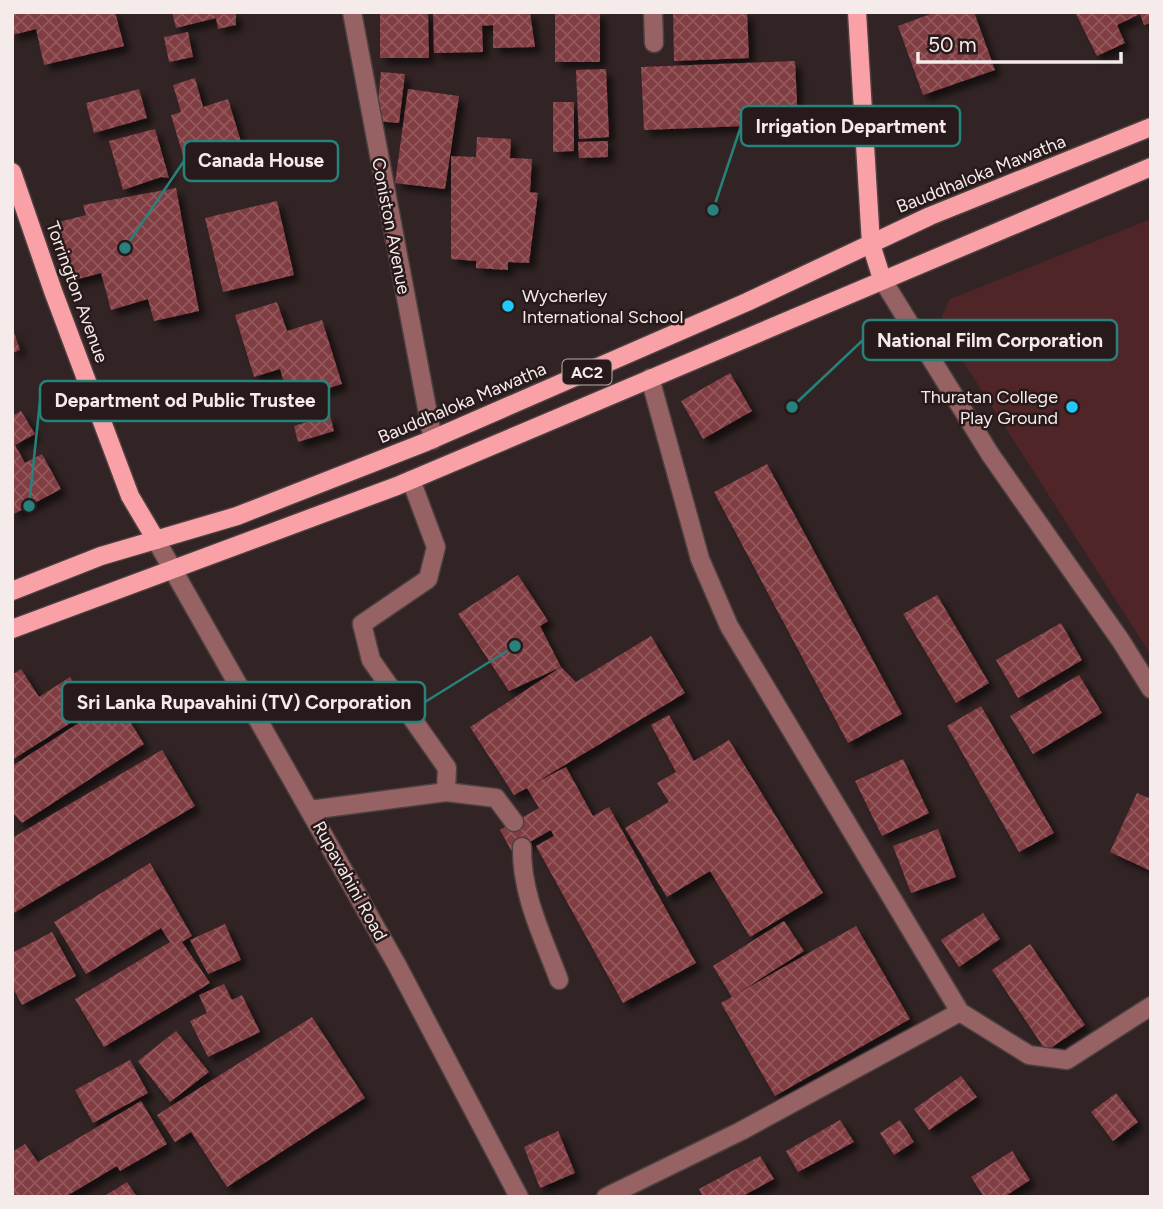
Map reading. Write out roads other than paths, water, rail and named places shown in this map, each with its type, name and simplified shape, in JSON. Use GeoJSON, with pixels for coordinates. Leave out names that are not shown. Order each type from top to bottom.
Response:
{"type":"FeatureCollection","features":[{"type":"Feature","properties":{"kind":"main road"},"geometry":{"type":"LineString","coordinates":[[857,12],[871,244],[882,279]]}},
{"type":"Feature","properties":{"kind":"main road","name":"Bauddhaloka Mawatha"},"geometry":{"type":"LineString","coordinates":[[12,592],[101,556],[237,516],[433,440],[747,302],[930,216],[1151,127]]}},
{"type":"Feature","properties":{"kind":"main road","name":"AC2"},"geometry":{"type":"LineString","coordinates":[[12,629],[411,480],[1151,167]]}},
{"type":"Feature","properties":{"kind":"main road","name":"Torrington Avenue"},"geometry":{"type":"LineString","coordinates":[[12,172],[53,291],[130,496],[156,540]]}},
{"type":"Feature","properties":{"kind":"street","name":"Coniston Avenue"},"geometry":{"type":"LineString","coordinates":[[352,12],[433,440]]}},
{"type":"Feature","properties":{"kind":"street"},"geometry":{"type":"LineString","coordinates":[[653,12],[654,43]]}},
{"type":"Feature","properties":{"kind":"street"},"geometry":{"type":"LineString","coordinates":[[882,279],[990,454],[1121,641],[1151,689]]}},
{"type":"Feature","properties":{"kind":"street"},"geometry":{"type":"LineString","coordinates":[[650,378],[701,559],[729,626],[960,1012],[1029,1055],[1067,1060],[1151,1006]]}},
{"type":"Feature","properties":{"kind":"street"},"geometry":{"type":"LineString","coordinates":[[411,480],[436,547],[428,579],[362,624],[371,660],[447,768],[446,792]]}},
{"type":"Feature","properties":{"kind":"street","name":"Rupavahini Road"},"geometry":{"type":"LineString","coordinates":[[156,540],[397,965],[519,1197]]}},
{"type":"Feature","properties":{"kind":"street"},"geometry":{"type":"LineString","coordinates":[[310,810],[446,792],[496,798],[514,822]]}},
{"type":"Feature","properties":{"kind":"street"},"geometry":{"type":"LineString","coordinates":[[522,847],[527,893],[559,980]]}},
{"type":"Feature","properties":{"kind":"street"},"geometry":{"type":"LineString","coordinates":[[606,1197],[741,1131],[960,1012]]}},
{"type":"Feature","properties":{"kind":"place","name":"Irrigation Department"},"geometry":{"type":"Point","coordinates":[713,210]}},
{"type":"Feature","properties":{"kind":"place","name":"Canada House"},"geometry":{"type":"Point","coordinates":[125,248]}},
{"type":"Feature","properties":{"kind":"place","name":"Wycherley International School"},"geometry":{"type":"Point","coordinates":[508,306]}},
{"type":"Feature","properties":{"kind":"place","name":"National Film Corporation"},"geometry":{"type":"Point","coordinates":[792,407]}},
{"type":"Feature","properties":{"kind":"place","name":"Thuratan College Play Ground"},"geometry":{"type":"Point","coordinates":[1072,407]}},
{"type":"Feature","properties":{"kind":"place","name":"Department od Public Trustee"},"geometry":{"type":"Point","coordinates":[29,506]}},
{"type":"Feature","properties":{"kind":"place","name":"Sri Lanka Rupavahini (TV) Corporation"},"geometry":{"type":"Point","coordinates":[515,646]}}]}
